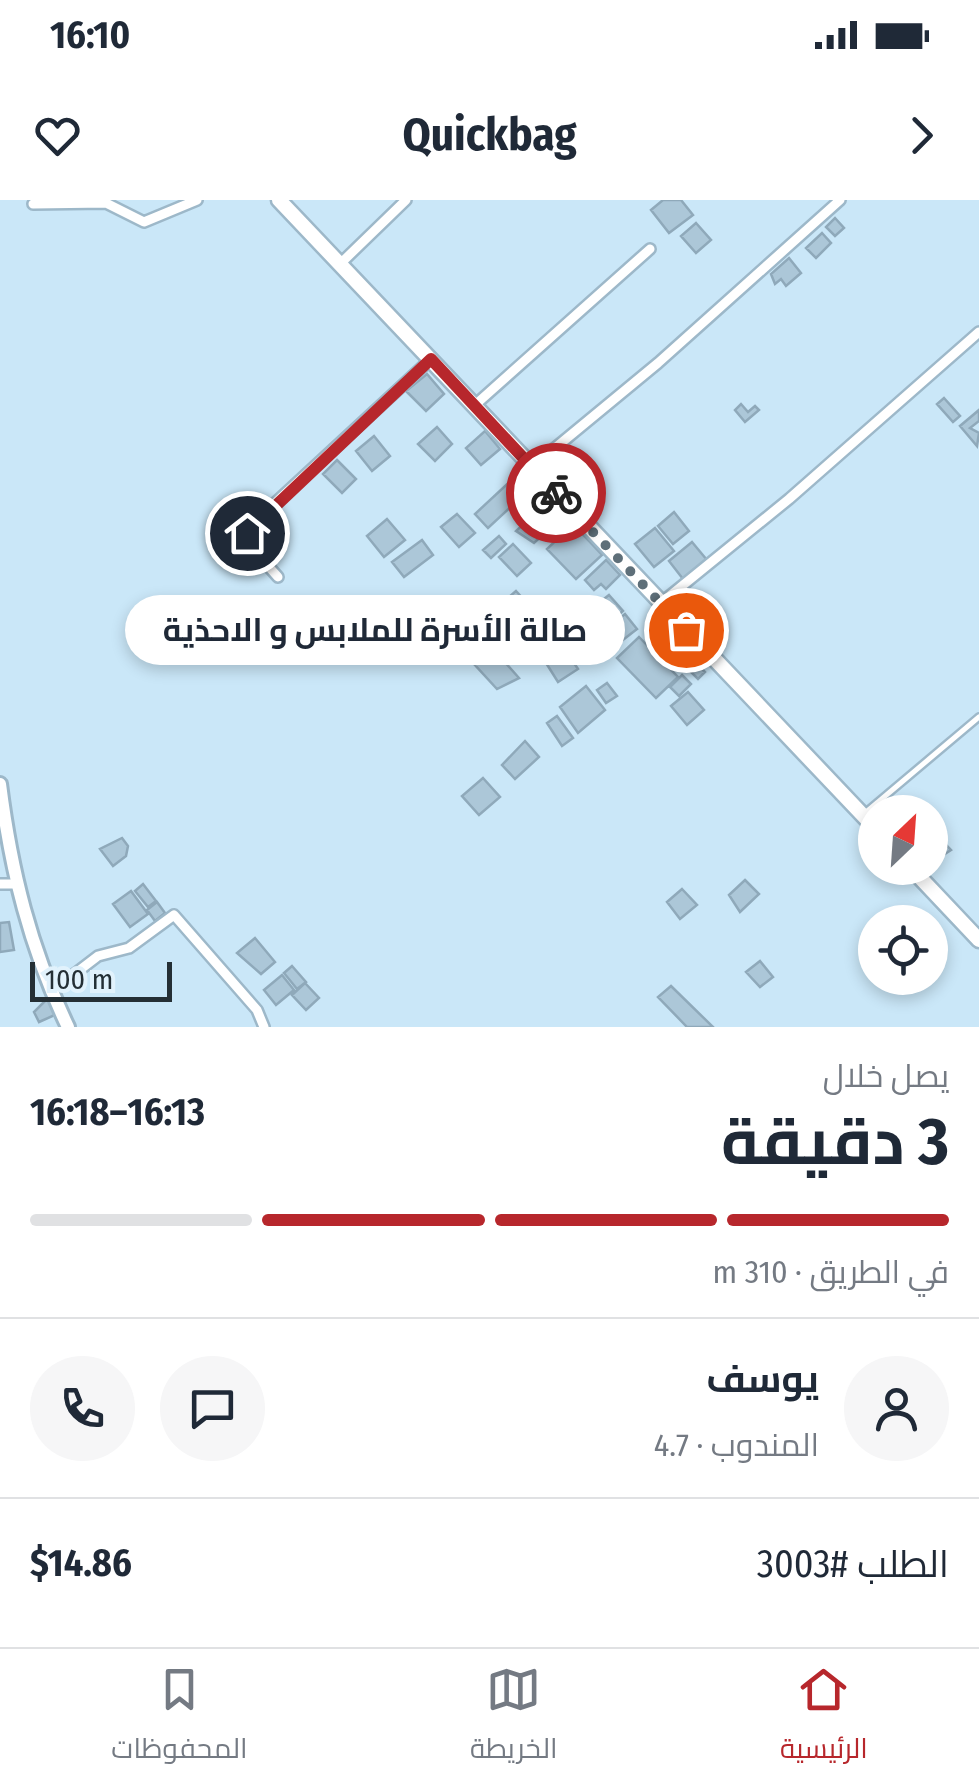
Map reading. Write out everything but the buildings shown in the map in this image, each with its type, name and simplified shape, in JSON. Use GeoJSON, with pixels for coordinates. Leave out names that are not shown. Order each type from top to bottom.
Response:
{"type":"FeatureCollection","features":[{"type":"Feature","properties":{"kind":"main road"},"geometry":{"type":"LineString","coordinates":[[279,200],[858,810]]}},
{"type":"Feature","properties":{"kind":"main road"},"geometry":{"type":"LineString","coordinates":[[0,784],[7,884],[68,1027]]}},
{"type":"Feature","properties":{"kind":"main road"},"geometry":{"type":"LineString","coordinates":[[928,885],[979,940]]}},
{"type":"Feature","properties":{"kind":"street"},"geometry":{"type":"LineString","coordinates":[[33,204],[106,203],[144,222],[196,200]]}},
{"type":"Feature","properties":{"kind":"street"},"geometry":{"type":"LineString","coordinates":[[340,264],[406,200]]}},
{"type":"Feature","properties":{"kind":"street"},"geometry":{"type":"LineString","coordinates":[[532,467],[658,363],[840,200]]}},
{"type":"Feature","properties":{"kind":"street"},"geometry":{"type":"LineString","coordinates":[[475,405],[650,250]]}},
{"type":"Feature","properties":{"kind":"street"},"geometry":{"type":"LineString","coordinates":[[660,603],[790,499],[979,332]]}},
{"type":"Feature","properties":{"kind":"street"},"geometry":{"type":"LineString","coordinates":[[278,577],[251,547],[248,528],[431,359]]}},
{"type":"Feature","properties":{"kind":"street"},"geometry":{"type":"LineString","coordinates":[[51,992],[103,954],[134,946],[174,915],[257,1010],[264,1027]]}},
{"type":"Feature","properties":{"kind":"lane"},"geometry":{"type":"LineString","coordinates":[[887,795],[979,717]]}},
{"type":"Feature","properties":{"kind":"way so far"},"geometry":{"type":"LineString","coordinates":[[556,493],[686,630]]}},
{"type":"Feature","properties":{"kind":"place","name":"صالة الأسرة للملابس و الاحذية"},"geometry":{"type":"Point","coordinates":[686,630]}},
{"type":"Feature","properties":{"kind":"route"},"geometry":{"type":"LineString","coordinates":[[247,533],[297,481],[431,359],[556,493]]}}]}
